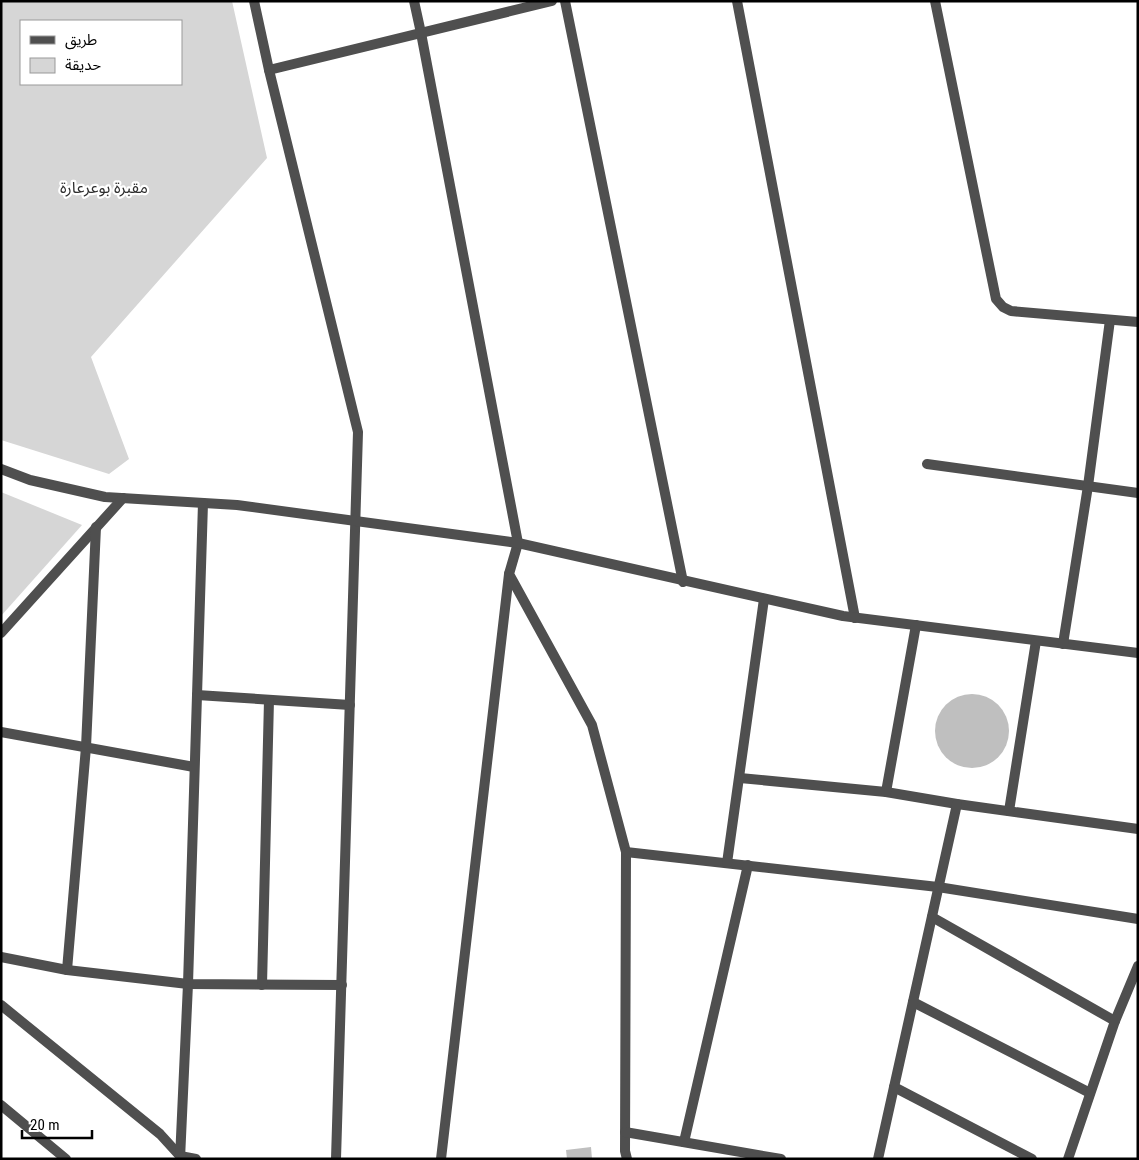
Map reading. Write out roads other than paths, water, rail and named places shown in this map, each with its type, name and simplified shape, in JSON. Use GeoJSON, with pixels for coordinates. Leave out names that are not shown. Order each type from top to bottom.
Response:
{"type":"FeatureCollection","features":[{"type":"Feature","properties":{"kind":"street"},"geometry":{"type":"LineString","coordinates":[[254,1],[269,70],[358,432],[336,1159]]}},
{"type":"Feature","properties":{"kind":"street"},"geometry":{"type":"LineString","coordinates":[[414,1],[518,543],[509,574],[441,1159]]}},
{"type":"Feature","properties":{"kind":"street"},"geometry":{"type":"LineString","coordinates":[[269,70],[552,1]]}},
{"type":"Feature","properties":{"kind":"street"},"geometry":{"type":"LineString","coordinates":[[565,1],[683,582]]}},
{"type":"Feature","properties":{"kind":"street"},"geometry":{"type":"LineString","coordinates":[[737,1],[856,618]]}},
{"type":"Feature","properties":{"kind":"street"},"geometry":{"type":"LineString","coordinates":[[936,1],[996,299],[1011,312],[1138,322]]}},
{"type":"Feature","properties":{"kind":"street"},"geometry":{"type":"LineString","coordinates":[[1063,644],[1088,486],[1110,320]]}},
{"type":"Feature","properties":{"kind":"street"},"geometry":{"type":"LineString","coordinates":[[927,464],[1138,493]]}},
{"type":"Feature","properties":{"kind":"street"},"geometry":{"type":"LineString","coordinates":[[1,469],[30,480],[105,497],[237,505],[518,543],[683,582],[856,618],[1138,654]]}},
{"type":"Feature","properties":{"kind":"street"},"geometry":{"type":"LineString","coordinates":[[1,633],[123,498]]}},
{"type":"Feature","properties":{"kind":"street"},"geometry":{"type":"LineString","coordinates":[[180,1157],[188,984],[203,503]]}},
{"type":"Feature","properties":{"kind":"street"},"geometry":{"type":"LineString","coordinates":[[67,970],[86,747],[96,527]]}},
{"type":"Feature","properties":{"kind":"street"},"geometry":{"type":"LineString","coordinates":[[509,574],[592,724],[626,852],[625,1151],[627,1159]]}},
{"type":"Feature","properties":{"kind":"street"},"geometry":{"type":"LineString","coordinates":[[727,863],[764,599]]}},
{"type":"Feature","properties":{"kind":"street"},"geometry":{"type":"LineString","coordinates":[[886,792],[916,625]]}},
{"type":"Feature","properties":{"kind":"street"},"geometry":{"type":"LineString","coordinates":[[1009,811],[1036,641]]}},
{"type":"Feature","properties":{"kind":"street"},"geometry":{"type":"LineString","coordinates":[[197,695],[350,705]]}},
{"type":"Feature","properties":{"kind":"street"},"geometry":{"type":"LineString","coordinates":[[262,984],[269,700]]}},
{"type":"Feature","properties":{"kind":"street"},"geometry":{"type":"LineString","coordinates":[[1,732],[194,767]]}},
{"type":"Feature","properties":{"kind":"street"},"geometry":{"type":"LineString","coordinates":[[740,778],[886,792],[957,804],[1138,829]]}},
{"type":"Feature","properties":{"kind":"street"},"geometry":{"type":"LineString","coordinates":[[878,1159],[957,804]]}},
{"type":"Feature","properties":{"kind":"street"},"geometry":{"type":"LineString","coordinates":[[626,852],[938,886],[1138,919]]}},
{"type":"Feature","properties":{"kind":"street"},"geometry":{"type":"LineString","coordinates":[[684,1142],[748,866]]}},
{"type":"Feature","properties":{"kind":"street"},"geometry":{"type":"LineString","coordinates":[[932,917],[1115,1021]]}},
{"type":"Feature","properties":{"kind":"street"},"geometry":{"type":"LineString","coordinates":[[1,957],[67,970],[188,984],[342,985]]}},
{"type":"Feature","properties":{"kind":"street"},"geometry":{"type":"LineString","coordinates":[[1068,1159],[1115,1021],[1138,966]]}},
{"type":"Feature","properties":{"kind":"street"},"geometry":{"type":"LineString","coordinates":[[912,1002],[1090,1093]]}},
{"type":"Feature","properties":{"kind":"street"},"geometry":{"type":"LineString","coordinates":[[1,1005],[160,1134],[180,1157],[196,1159]]}},
{"type":"Feature","properties":{"kind":"street"},"geometry":{"type":"LineString","coordinates":[[894,1087],[1032,1159]]}},
{"type":"Feature","properties":{"kind":"street"},"geometry":{"type":"LineString","coordinates":[[1,1105],[66,1159]]}},
{"type":"Feature","properties":{"kind":"street"},"geometry":{"type":"LineString","coordinates":[[625,1132],[782,1159]]}},
{"type":"Feature","properties":{"kind":"park label","name":"مقبرة بوعرعارة"},"geometry":{"type":"Point","coordinates":[104,187]}}]}
